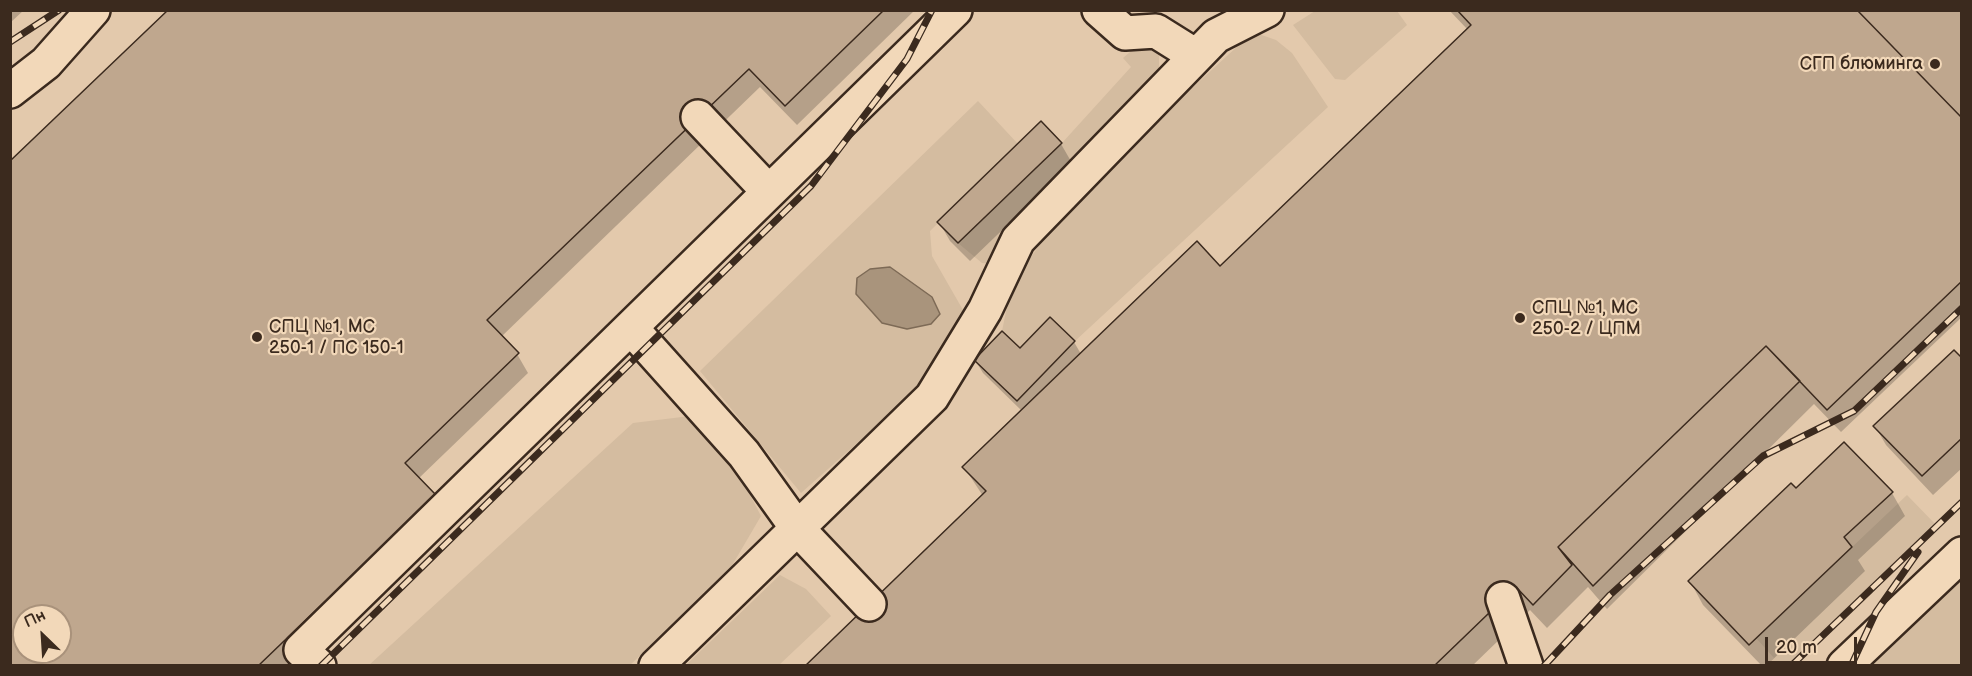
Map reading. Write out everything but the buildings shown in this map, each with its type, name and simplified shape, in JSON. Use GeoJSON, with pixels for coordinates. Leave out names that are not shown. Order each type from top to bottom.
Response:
{"type":"FeatureCollection","features":[{"type":"Feature","properties":{"kind":"lane"},"geometry":{"type":"LineString","coordinates":[[10,91],[46,63],[93,10]]}},
{"type":"Feature","properties":{"kind":"lane"},"geometry":{"type":"LineString","coordinates":[[319,666],[302,650],[955,10]]}},
{"type":"Feature","properties":{"kind":"lane"},"geometry":{"type":"LineString","coordinates":[[1099,10],[1125,33],[1156,31],[1196,56]]}},
{"type":"Feature","properties":{"kind":"lane"},"geometry":{"type":"LineString","coordinates":[[656,666],[932,397],[985,310],[1018,240],[1216,36],[1267,10]]}},
{"type":"Feature","properties":{"kind":"lane"},"geometry":{"type":"LineString","coordinates":[[698,117],[769,192]]}},
{"type":"Feature","properties":{"kind":"lane"},"geometry":{"type":"LineString","coordinates":[[631,328],[744,454],[797,528],[869,604]]}},
{"type":"Feature","properties":{"kind":"lane"},"geometry":{"type":"LineString","coordinates":[[1861,660],[1962,554]]}},
{"type":"Feature","properties":{"kind":"lane"},"geometry":{"type":"LineString","coordinates":[[1503,599],[1526,666]]}},
{"type":"Feature","properties":{"kind":"shaded area"},"geometry":{"type":"Polygon","coordinates":[[[10,11],[1961,11],[1961,665],[11,665],[10,11]]]}},
{"type":"Feature","properties":{"kind":"shaded area"},"geometry":{"type":"Polygon","coordinates":[[[1315,11],[1397,11],[1407,25],[1345,80],[1335,79],[1293,25],[1315,11]]]}},
{"type":"Feature","properties":{"kind":"shaded area"},"geometry":{"type":"Polygon","coordinates":[[[1253,32],[1276,40],[1292,53],[1328,107],[1075,341],[1050,317],[1020,348],[1002,331],[1011,287],[1044,238],[1076,195],[1253,32]]]}},
{"type":"Feature","properties":{"kind":"shaded area"},"geometry":{"type":"Polygon","coordinates":[[[1143,41],[1159,54],[1159,81],[991,264],[982,263],[958,243],[1062,143],[1131,67],[1123,58],[1143,41]]]}},
{"type":"Feature","properties":{"kind":"shaded area"},"geometry":{"type":"Polygon","coordinates":[[[978,101],[1018,144],[930,231],[932,256],[963,310],[918,389],[801,493],[700,371],[978,101]]]}},
{"type":"Feature","properties":{"kind":"shaded area"},"geometry":{"type":"Polygon","coordinates":[[[890,267],[932,297],[940,314],[931,324],[907,329],[882,323],[856,294],[857,278],[870,269],[890,267]]]}},
{"type":"Feature","properties":{"kind":"shaded area"},"geometry":{"type":"Polygon","coordinates":[[[690,416],[736,468],[761,516],[727,574],[630,665],[368,666],[633,423],[690,416]]]}},
{"type":"Feature","properties":{"kind":"shaded area"},"geometry":{"type":"Polygon","coordinates":[[[1907,495],[1937,526],[1791,665],[1767,665],[1774,658],[1756,638],[1907,495]]]}},
{"type":"Feature","properties":{"kind":"shaded area"},"geometry":{"type":"Polygon","coordinates":[[[1961,554],[1961,665],[1844,666],[1961,554]]]}},
{"type":"Feature","properties":{"kind":"shaded area"},"geometry":{"type":"Polygon","coordinates":[[[780,575],[806,589],[831,616],[779,665],[686,665],[780,575]]]}},
{"type":"Feature","properties":{"kind":"railway"},"geometry":{"type":"LineString","coordinates":[[10,42],[59,10]]}},
{"type":"Feature","properties":{"kind":"railway"},"geometry":{"type":"LineString","coordinates":[[321,666],[811,186],[907,59],[932,10]]}},
{"type":"Feature","properties":{"kind":"railway"},"geometry":{"type":"LineString","coordinates":[[1544,666],[1610,595],[1763,456],[1854,411],[1962,308]]}},
{"type":"Feature","properties":{"kind":"railway"},"geometry":{"type":"LineString","coordinates":[[1791,666],[1962,502]]}},
{"type":"Feature","properties":{"kind":"railway"},"geometry":{"type":"LineString","coordinates":[[1851,666],[1876,612],[1918,552]]}},
{"type":"Feature","properties":{"kind":"place","name":"СГП блюминга"},"geometry":{"type":"Point","coordinates":[1935,64]}},
{"type":"Feature","properties":{"kind":"place","name":"СПЦ №1, МС 250-2 / ЦПМ"},"geometry":{"type":"Point","coordinates":[1520,318]}},
{"type":"Feature","properties":{"kind":"place","name":"СПЦ №1, МС 250-1 / ПС 150-1"},"geometry":{"type":"Point","coordinates":[257,337]}}]}
